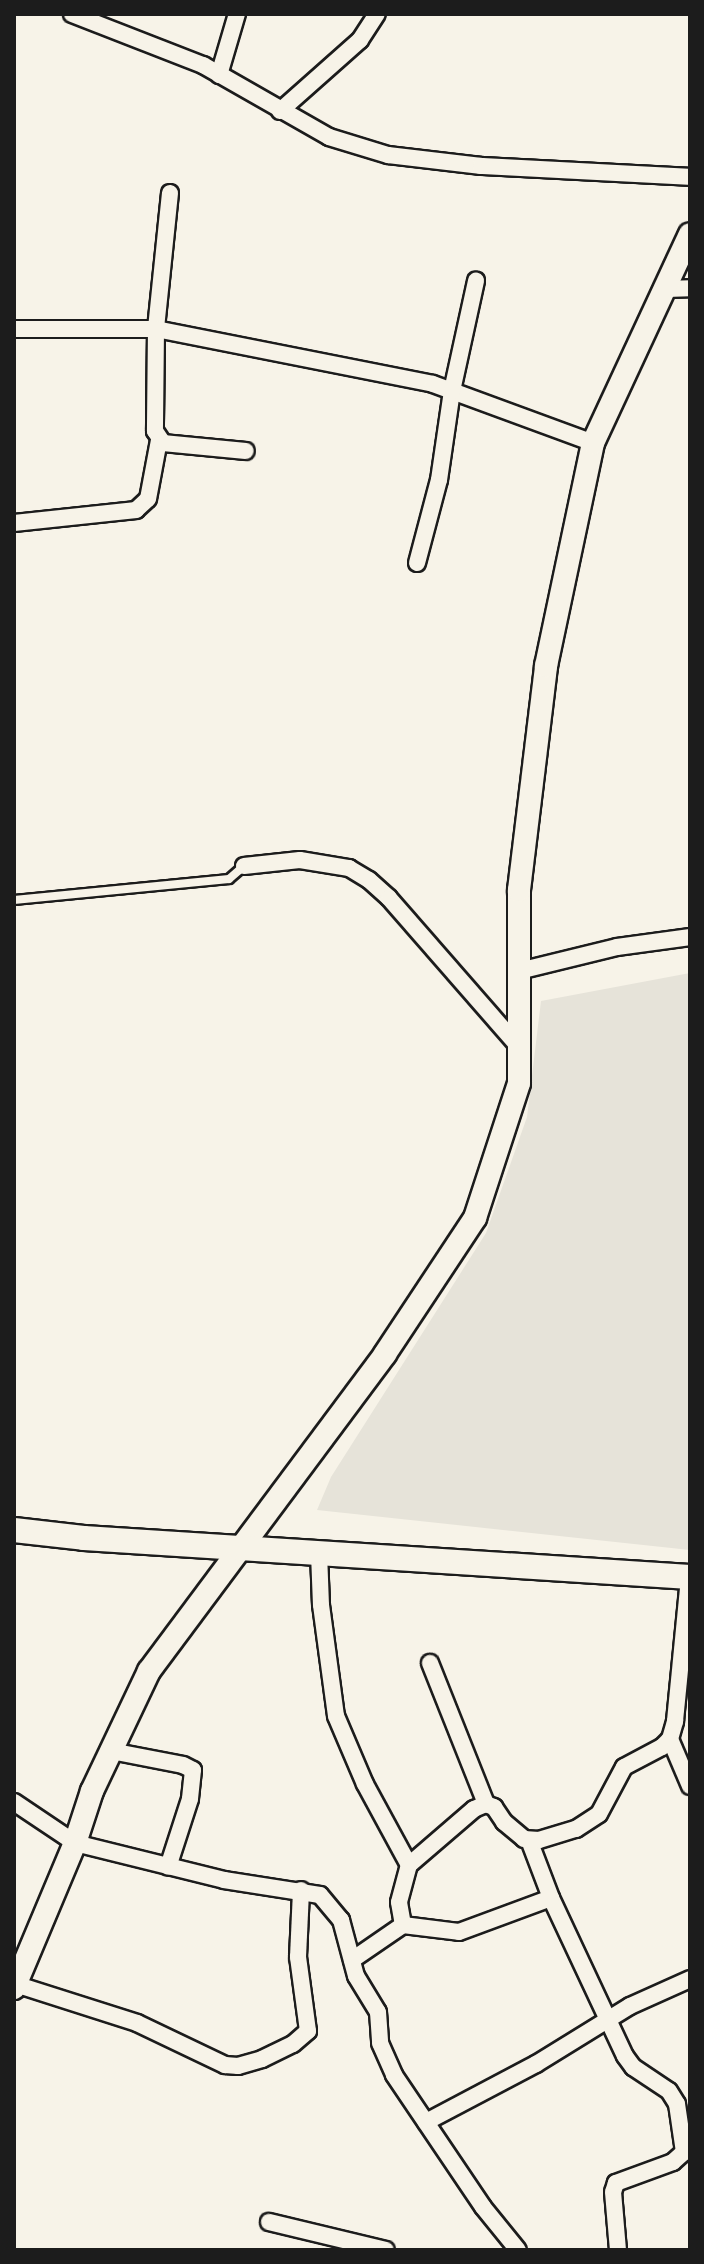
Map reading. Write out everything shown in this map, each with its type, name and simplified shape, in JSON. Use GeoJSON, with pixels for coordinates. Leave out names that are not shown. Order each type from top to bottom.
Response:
{"type":"FeatureCollection","features":[{"type":"Feature","properties":{"kind":"main road"},"geometry":{"type":"LineString","coordinates":[[14,1530],[689,1577]]}},
{"type":"Feature","properties":{"kind":"street"},"geometry":{"type":"LineString","coordinates":[[72,14],[219,75],[329,137],[388,155],[481,166],[690,177]]}},
{"type":"Feature","properties":{"kind":"street"},"geometry":{"type":"LineString","coordinates":[[219,75],[237,14]]}},
{"type":"Feature","properties":{"kind":"street"},"geometry":{"type":"LineString","coordinates":[[280,111],[360,40],[377,14]]}},
{"type":"Feature","properties":{"kind":"street"},"geometry":{"type":"LineString","coordinates":[[14,523],[136,510],[148,499],[159,440],[155,431],[156,329],[170,193]]}},
{"type":"Feature","properties":{"kind":"street"},"geometry":{"type":"LineString","coordinates":[[301,1890],[298,1957],[308,2031],[293,2044],[262,2059],[238,2066],[225,2065],[137,2023],[15,1986],[75,1843],[92,1791],[149,1671],[385,1354],[475,1218],[519,1083],[519,890],[546,666],[593,443],[690,234]]}},
{"type":"Feature","properties":{"kind":"street"},"geometry":{"type":"LineString","coordinates":[[417,563],[439,480],[452,391],[476,281]]}},
{"type":"Feature","properties":{"kind":"street"},"geometry":{"type":"LineString","coordinates":[[666,289],[690,288]]}},
{"type":"Feature","properties":{"kind":"street"},"geometry":{"type":"LineString","coordinates":[[14,314],[14,329],[156,329],[452,391],[593,443]]}},
{"type":"Feature","properties":{"kind":"street"},"geometry":{"type":"LineString","coordinates":[[159,440],[246,451]]}},
{"type":"Feature","properties":{"kind":"street"},"geometry":{"type":"LineString","coordinates":[[244,866],[300,860],[349,868],[369,880],[389,898],[519,1047]]}},
{"type":"Feature","properties":{"kind":"street"},"geometry":{"type":"LineString","coordinates":[[519,971],[617,947],[690,937]]}},
{"type":"Feature","properties":{"kind":"street"},"geometry":{"type":"LineString","coordinates":[[319,1553],[321,1605],[336,1716],[365,1784],[409,1865]]}},
{"type":"Feature","properties":{"kind":"street"},"geometry":{"type":"LineString","coordinates":[[486,1804],[494,1807],[514,1833],[529,1840],[576,1829],[599,1814],[624,1767],[662,1747],[670,1739],[675,1721],[689,1577]]}},
{"type":"Feature","properties":{"kind":"street"},"geometry":{"type":"LineString","coordinates":[[430,1663],[486,1804]]}},
{"type":"Feature","properties":{"kind":"street"},"geometry":{"type":"LineString","coordinates":[[670,1739],[690,1786]]}},
{"type":"Feature","properties":{"kind":"street"},"geometry":{"type":"LineString","coordinates":[[111,1751],[183,1765],[193,1770],[190,1799],[168,1867]]}},
{"type":"Feature","properties":{"kind":"street"},"geometry":{"type":"LineString","coordinates":[[14,1802],[75,1843],[224,1880],[320,1895],[341,1920],[356,1976],[378,2012],[383,2054],[483,2207],[518,2250]]}},
{"type":"Feature","properties":{"kind":"street"},"geometry":{"type":"LineString","coordinates":[[403,1925],[399,1902],[409,1865],[444,1832],[486,1804]]}},
{"type":"Feature","properties":{"kind":"street"},"geometry":{"type":"LineString","coordinates":[[529,1840],[551,1898],[606,2021],[633,2067],[669,2091],[677,2104],[684,2152],[673,2162],[616,2183],[613,2192],[618,2250]]}},
{"type":"Feature","properties":{"kind":"street"},"geometry":{"type":"LineString","coordinates":[[352,1960],[403,1925],[459,1932],[551,1898]]}},
{"type":"Feature","properties":{"kind":"street"},"geometry":{"type":"LineString","coordinates":[[426,2122],[536,2064],[630,2006],[690,1979]]}},
{"type":"Feature","properties":{"kind":"street"},"geometry":{"type":"LineString","coordinates":[[269,2222],[386,2250]]}},
{"type":"Feature","properties":{"kind":"lane"},"geometry":{"type":"LineString","coordinates":[[14,900],[229,879],[244,866]]}},
{"type":"Feature","properties":{"kind":"shaded area"},"geometry":{"type":"Polygon","coordinates":[[[690,973],[690,1550],[317,1510],[331,1477],[486,1233],[527,1117],[541,1001],[690,973]]]}}]}
